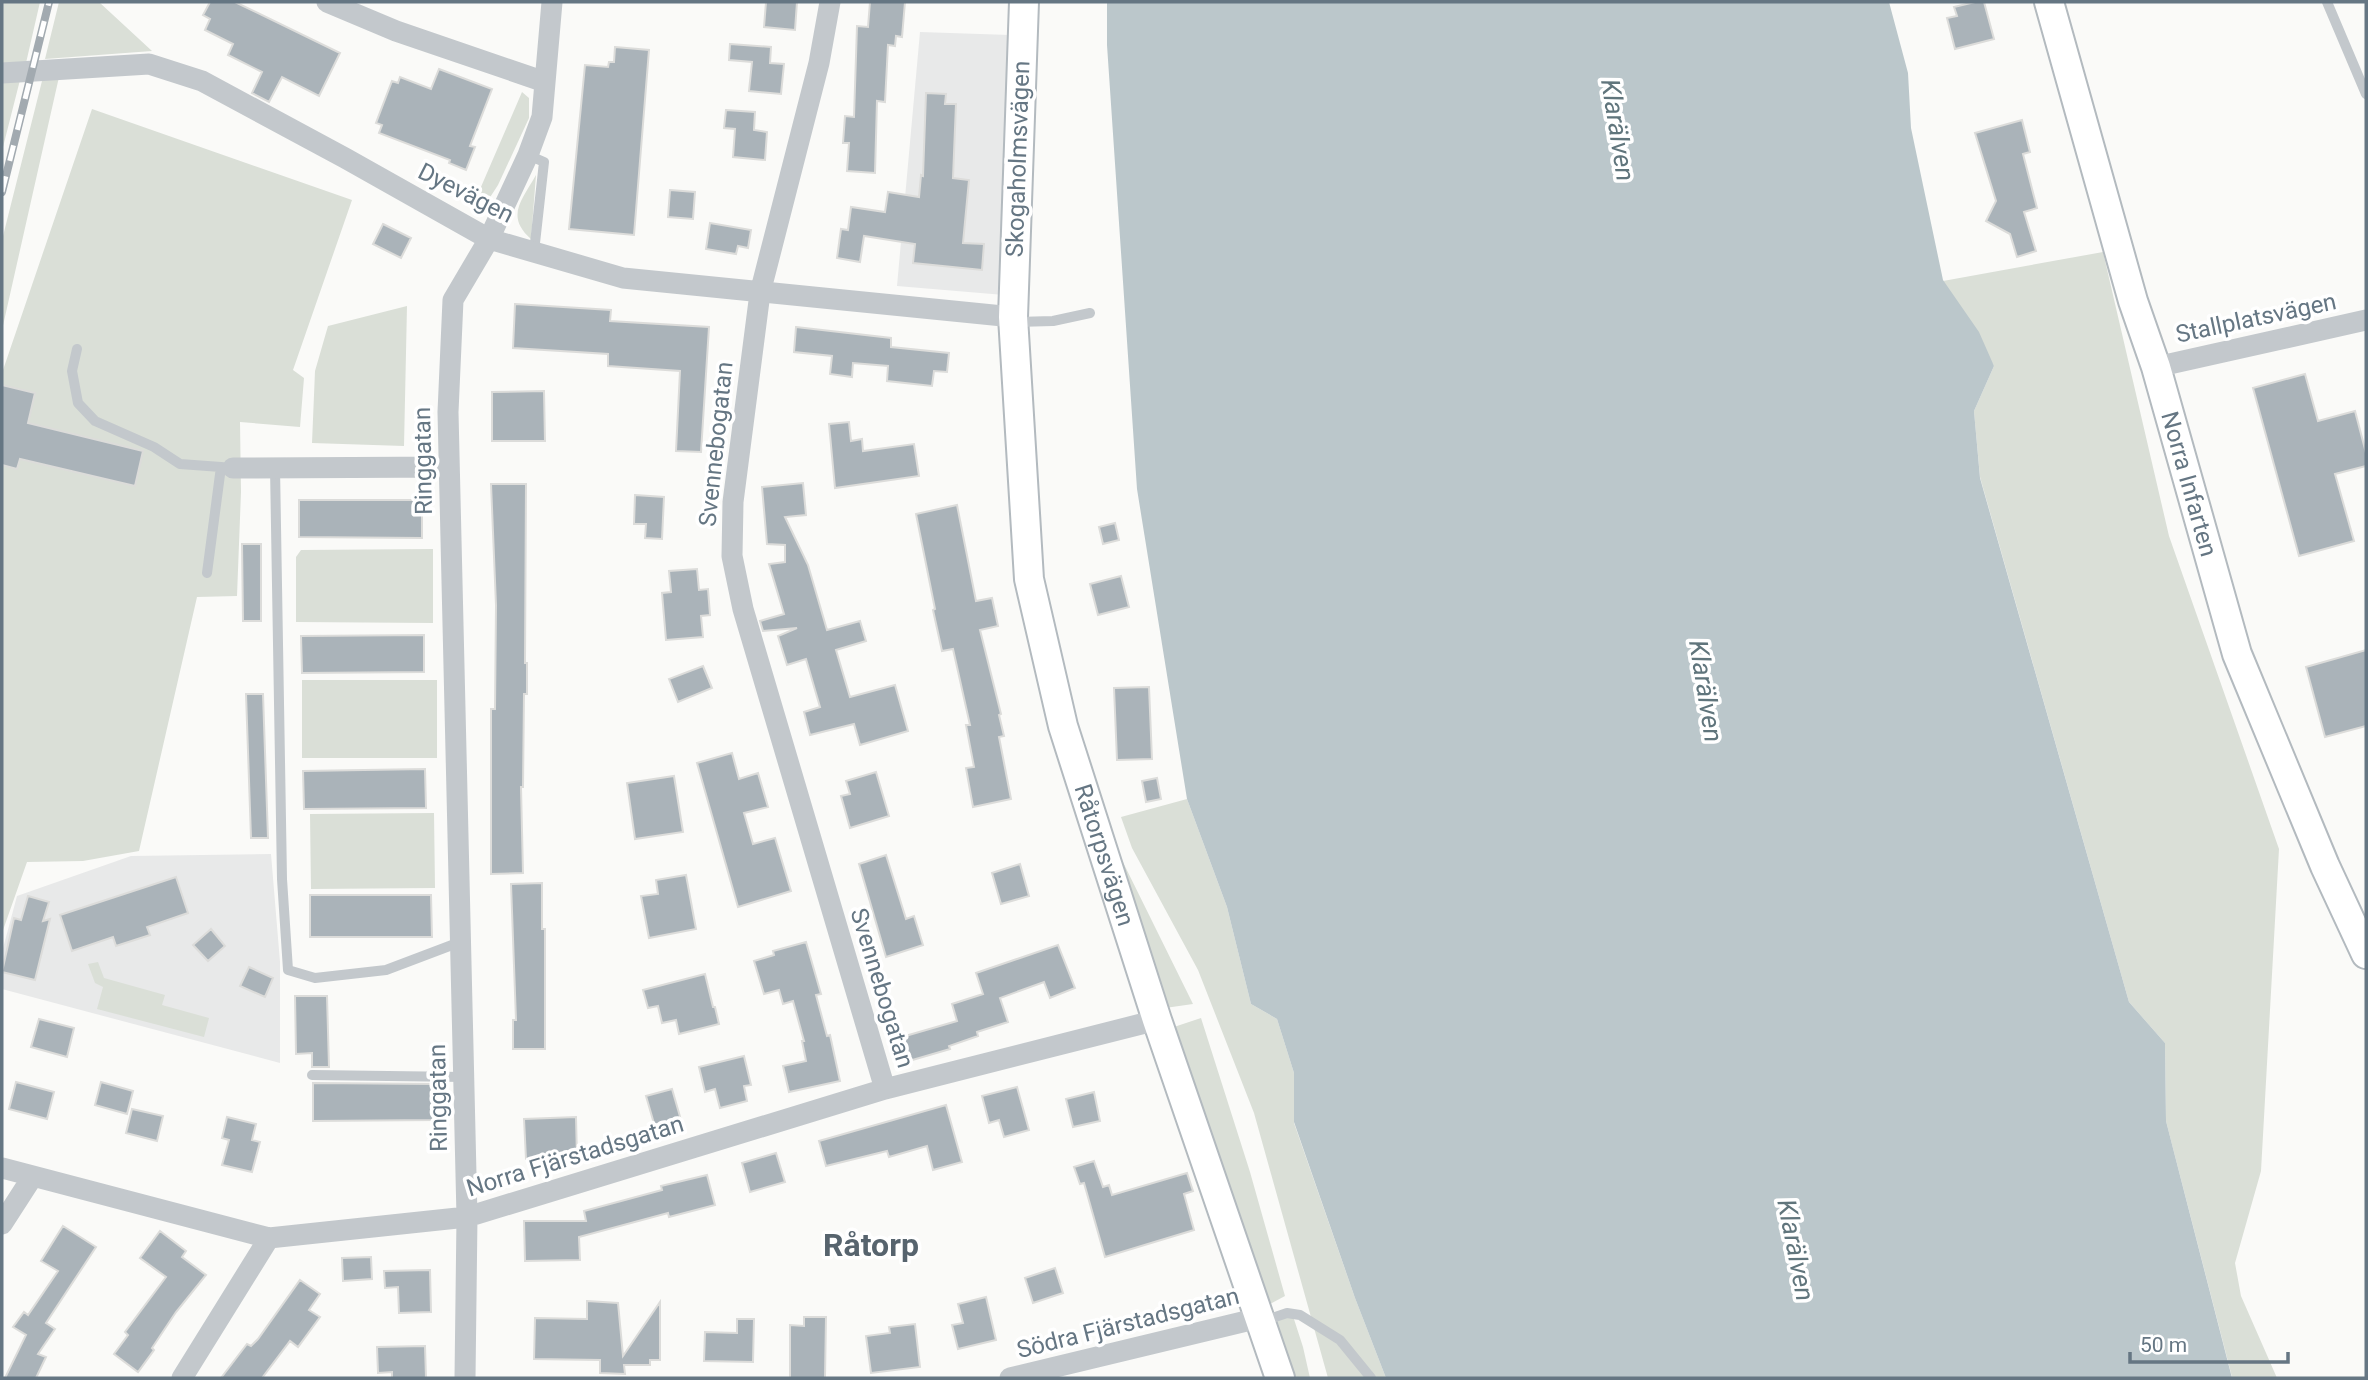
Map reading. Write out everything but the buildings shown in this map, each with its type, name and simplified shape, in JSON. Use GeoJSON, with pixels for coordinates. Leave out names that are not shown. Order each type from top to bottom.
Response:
{"type":"FeatureCollection","features":[{"type":"Feature","properties":{"kind":"street"},"geometry":{"type":"LineString","coordinates":[[327,2],[396,31],[545,82]]}},
{"type":"Feature","properties":{"kind":"street","name":"Ringgatan"},"geometry":{"type":"LineString","coordinates":[[465,1378],[467,1217],[448,412],[453,300],[489,239],[528,155],[542,117],[552,2]]}},
{"type":"Feature","properties":{"kind":"street","name":"Svennebogatan"},"geometry":{"type":"LineString","coordinates":[[830,2],[819,63],[760,293],[733,502],[732,556],[747,622],[885,1089]]}},
{"type":"Feature","properties":{"kind":"street","name":"Skogaholmsvägen"},"geometry":{"type":"LineString","coordinates":[[1013,320],[1024,2]]}},
{"type":"Feature","properties":{"kind":"street","name":"Norra Infarten"},"geometry":{"type":"LineString","coordinates":[[2049,2],[2133,301],[2156,367],[2237,654],[2325,866],[2366,954]]}},
{"type":"Feature","properties":{"kind":"street","name":"Dyevägen"},"geometry":{"type":"LineString","coordinates":[[2,73],[149,64],[202,81],[489,239],[623,278],[1013,320]]}},
{"type":"Feature","properties":{"kind":"street","name":"Råtorpsvägen"},"geometry":{"type":"LineString","coordinates":[[1013,320],[1029,579],[1063,726],[1157,1020],[1280,1378]]}},
{"type":"Feature","properties":{"kind":"street","name":"Stallplatsvägen"},"geometry":{"type":"LineString","coordinates":[[2156,367],[2366,320]]}},
{"type":"Feature","properties":{"kind":"street"},"geometry":{"type":"LineString","coordinates":[[227,468],[449,467]]}},
{"type":"Feature","properties":{"kind":"street","name":"Norra Fjärstadsgatan"},"geometry":{"type":"LineString","coordinates":[[2,1168],[269,1238],[467,1217],[885,1089],[1157,1020]]}},
{"type":"Feature","properties":{"kind":"street"},"geometry":{"type":"LineString","coordinates":[[2,1224],[33,1176]]}},
{"type":"Feature","properties":{"kind":"street"},"geometry":{"type":"LineString","coordinates":[[182,1378],[269,1238]]}},
{"type":"Feature","properties":{"kind":"street","name":"Södra Fjärstadsgatan"},"geometry":{"type":"LineString","coordinates":[[1010,1378],[1040,1375],[1260,1320]]}},
{"type":"Feature","properties":{"kind":"lane"},"geometry":{"type":"LineString","coordinates":[[2327,2],[2366,94]]}},
{"type":"Feature","properties":{"kind":"lane"},"geometry":{"type":"LineString","coordinates":[[528,155],[544,162],[534,252]]}},
{"type":"Feature","properties":{"kind":"lane"},"geometry":{"type":"LineString","coordinates":[[1013,320],[1053,321],[1090,313]]}},
{"type":"Feature","properties":{"kind":"lane"},"geometry":{"type":"LineString","coordinates":[[77,349],[72,371],[78,403],[95,421],[154,447],[180,464],[227,468],[207,573]]}},
{"type":"Feature","properties":{"kind":"lane"},"geometry":{"type":"LineString","coordinates":[[275,467],[282,879],[288,970],[315,978],[386,970],[460,942]]}},
{"type":"Feature","properties":{"kind":"lane"},"geometry":{"type":"LineString","coordinates":[[312,1074],[464,1077]]}},
{"type":"Feature","properties":{"kind":"lane"},"geometry":{"type":"LineString","coordinates":[[1260,1320],[1287,1313],[1300,1315],[1340,1340],[1371,1378]]}},
{"type":"Feature","properties":{"kind":"shaded area"},"geometry":{"type":"Polygon","coordinates":[[[2,2],[40,2],[26,63],[2,63],[2,2]]]}},
{"type":"Feature","properties":{"kind":"shaded area"},"geometry":{"type":"Polygon","coordinates":[[[59,2],[99,2],[152,51],[45,59],[59,2]]]}},
{"type":"Feature","properties":{"kind":"shaded area"},"geometry":{"type":"Polygon","coordinates":[[[920,32],[1010,35],[1004,295],[897,286],[920,32]]]}},
{"type":"Feature","properties":{"kind":"shaded area"},"geometry":{"type":"Polygon","coordinates":[[[43,77],[59,77],[2,330],[2,240],[43,77]]]}},
{"type":"Feature","properties":{"kind":"shaded area"},"geometry":{"type":"Polygon","coordinates":[[[20,80],[2,151],[2,81],[20,80]]]}},
{"type":"Feature","properties":{"kind":"shaded area"},"geometry":{"type":"Polygon","coordinates":[[[522,92],[529,98],[529,118],[498,185],[487,202],[471,210],[522,92]]]}},
{"type":"Feature","properties":{"kind":"shaded area"},"geometry":{"type":"Polygon","coordinates":[[[92,109],[352,200],[293,370],[304,378],[300,427],[240,422],[241,492],[237,596],[197,597],[139,851],[83,861],[27,862],[2,933],[2,373],[92,109]]]}},
{"type":"Feature","properties":{"kind":"shaded area"},"geometry":{"type":"Polygon","coordinates":[[[536,175],[531,239],[523,231],[517,215],[521,200],[536,175]]]}},
{"type":"Feature","properties":{"kind":"shaded area"},"geometry":{"type":"Polygon","coordinates":[[[2103,252],[2169,536],[2279,849],[2261,1171],[2235,1263],[2241,1296],[2277,1378],[2232,1377],[2166,1121],[2165,1043],[2129,1002],[1980,477],[1974,411],[1994,366],[1943,281],[2103,252]]]}},
{"type":"Feature","properties":{"kind":"shaded area"},"geometry":{"type":"Polygon","coordinates":[[[407,306],[404,446],[312,443],[315,371],[328,326],[407,306]]]}},
{"type":"Feature","properties":{"kind":"shaded area"},"geometry":{"type":"Polygon","coordinates":[[[433,549],[433,623],[296,622],[296,557],[301,550],[433,549]]]}},
{"type":"Feature","properties":{"kind":"shaded area"},"geometry":{"type":"Polygon","coordinates":[[[302,680],[437,680],[437,758],[302,758],[302,680]]]}},
{"type":"Feature","properties":{"kind":"shaded area"},"geometry":{"type":"Polygon","coordinates":[[[1187,799],[1227,907],[1251,1004],[1277,1019],[1294,1073],[1294,1123],[1386,1378],[1328,1378],[1254,1113],[1198,970],[1132,848],[1121,817],[1187,799]]]}},
{"type":"Feature","properties":{"kind":"shaded area"},"geometry":{"type":"Polygon","coordinates":[[[434,813],[435,888],[311,889],[310,814],[434,813]]]}},
{"type":"Feature","properties":{"kind":"shaded area"},"geometry":{"type":"Polygon","coordinates":[[[1114,844],[1193,1004],[1165,1008],[1114,844]]]}},
{"type":"Feature","properties":{"kind":"shaded area"},"geometry":{"type":"Polygon","coordinates":[[[271,854],[280,962],[280,1063],[2,989],[2,952],[17,896],[131,856],[271,854]]]}},
{"type":"Feature","properties":{"kind":"shaded area"},"geometry":{"type":"Polygon","coordinates":[[[98,962],[104,978],[165,995],[162,1005],[209,1018],[204,1037],[97,1009],[103,987],[95,983],[88,964],[98,962]]]}},
{"type":"Feature","properties":{"kind":"shaded area"},"geometry":{"type":"Polygon","coordinates":[[[1201,1018],[1250,1172],[1285,1296],[1266,1306],[1171,1028],[1201,1018]]]}},
{"type":"Feature","properties":{"kind":"shaded area"},"geometry":{"type":"Polygon","coordinates":[[[1292,1313],[1310,1378],[1296,1378],[1285,1362],[1272,1322],[1292,1313]]]}},
{"type":"Feature","properties":{"kind":"water","name":"Klarälven"},"geometry":{"type":"Polygon","coordinates":[[[1107,2],[1889,2],[1908,73],[1911,128],[1943,280],[1979,332],[1994,366],[1974,411],[1980,478],[2129,1002],[2165,1043],[2166,1121],[2232,1378],[1386,1378],[1355,1298],[1294,1122],[1294,1073],[1277,1019],[1251,1004],[1227,907],[1187,799],[1137,489],[1107,45],[1107,2]]]}},
{"type":"Feature","properties":{"kind":"railway"},"geometry":{"type":"LineString","coordinates":[[2,192],[49,2]]}},
{"type":"Feature","properties":{"kind":"district","name":"Råtorp"},"geometry":{"type":"Point","coordinates":[871,1245]}}]}
